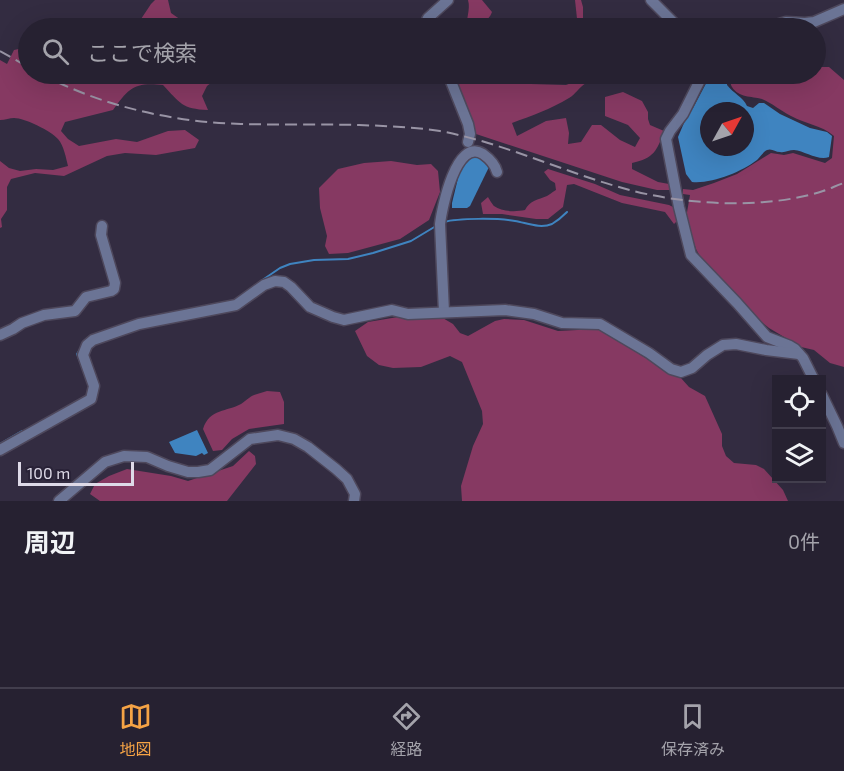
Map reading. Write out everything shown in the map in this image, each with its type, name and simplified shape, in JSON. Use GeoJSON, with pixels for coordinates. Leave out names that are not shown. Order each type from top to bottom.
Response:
{"type":"FeatureCollection","features":[{"type":"Feature","properties":{"kind":"street"},"geometry":{"type":"LineString","coordinates":[[428,18],[448,0]]}},
{"type":"Feature","properties":{"kind":"street"},"geometry":{"type":"LineString","coordinates":[[651,0],[670,18]]}},
{"type":"Feature","properties":{"kind":"street"},"geometry":{"type":"LineString","coordinates":[[823,18],[844,9]]}},
{"type":"Feature","properties":{"kind":"street"},"geometry":{"type":"LineString","coordinates":[[444,312],[441,211],[456,165],[466,154],[470,134],[452,84]]}},
{"type":"Feature","properties":{"kind":"street"},"geometry":{"type":"LineString","coordinates":[[698,84],[683,114],[666,139],[691,255],[767,337],[790,346],[800,354],[812,375]]}},
{"type":"Feature","properties":{"kind":"street"},"geometry":{"type":"LineString","coordinates":[[468,142],[477,152],[494,163],[496,172]]}},
{"type":"Feature","properties":{"kind":"street"},"geometry":{"type":"LineString","coordinates":[[466,154],[477,152]]}},
{"type":"Feature","properties":{"kind":"street"},"geometry":{"type":"LineString","coordinates":[[0,335],[21,323],[44,315],[75,311],[86,297],[114,289],[115,283],[101,235],[102,225]]}},
{"type":"Feature","properties":{"kind":"street"},"geometry":{"type":"LineString","coordinates":[[0,450],[91,399],[94,386],[83,355],[87,345],[93,340],[138,324],[236,305],[264,285],[275,281],[284,282],[291,287],[310,307],[333,318],[344,320],[392,310],[408,314],[505,310],[534,314],[562,323],[600,324],[671,369],[681,372],[692,368],[723,345],[736,344],[800,354]]}},
{"type":"Feature","properties":{"kind":"street"},"geometry":{"type":"LineString","coordinates":[[826,402],[841,426],[844,443]]}},
{"type":"Feature","properties":{"kind":"street"},"geometry":{"type":"LineString","coordinates":[[59,501],[105,462],[114,459],[124,456],[147,457],[178,469],[198,472],[210,470],[250,439],[278,435],[308,447],[336,469],[347,479],[355,494],[354,501]]}},
{"type":"Feature","properties":{"kind":"shaded area"},"geometry":{"type":"Polygon","coordinates":[[[155,0],[168,0],[171,13],[178,18],[142,18],[155,0]]]}},
{"type":"Feature","properties":{"kind":"shaded area"},"geometry":{"type":"Polygon","coordinates":[[[468,0],[482,0],[492,12],[488,18],[468,18],[468,0]]]}},
{"type":"Feature","properties":{"kind":"shaded area"},"geometry":{"type":"Polygon","coordinates":[[[575,0],[581,0],[583,18],[577,18],[575,0]]]}},
{"type":"Feature","properties":{"kind":"shaded area"},"geometry":{"type":"Polygon","coordinates":[[[18,49],[18,84],[210,84],[202,96],[208,110],[182,104],[163,85],[145,85],[133,88],[123,96],[113,110],[65,122],[61,131],[79,146],[116,139],[137,142],[168,131],[185,130],[199,140],[195,148],[156,155],[125,153],[107,156],[64,176],[35,173],[11,179],[7,187],[7,210],[1,219],[2,227],[0,228],[0,161],[9,168],[20,171],[53,170],[68,166],[62,145],[50,132],[19,119],[0,120],[0,60],[7,64],[14,50],[18,49]]]}},
{"type":"Feature","properties":{"kind":"shaded area"},"geometry":{"type":"Polygon","coordinates":[[[826,67],[844,80],[844,367],[830,363],[814,350],[801,347],[769,328],[743,307],[703,262],[696,249],[686,218],[690,195],[683,194],[683,189],[693,190],[737,174],[771,153],[784,155],[793,153],[825,163],[832,158],[834,136],[829,132],[791,116],[762,99],[738,93],[731,84],[826,84],[826,67]]]}},
{"type":"Feature","properties":{"kind":"shaded area"},"geometry":{"type":"Polygon","coordinates":[[[456,84],[585,84],[569,98],[512,123],[517,136],[546,121],[566,118],[569,133],[568,144],[581,142],[592,125],[601,125],[620,140],[635,147],[640,138],[628,125],[605,116],[605,97],[623,92],[642,101],[648,112],[650,125],[664,131],[654,153],[632,163],[632,169],[658,182],[669,184],[669,190],[657,190],[622,182],[472,131],[456,84]]]}},
{"type":"Feature","properties":{"kind":"shaded area"},"geometry":{"type":"Polygon","coordinates":[[[391,161],[417,165],[431,164],[438,171],[440,192],[429,220],[400,239],[348,253],[329,254],[325,246],[327,236],[320,208],[319,188],[338,169],[364,163],[391,161]]]}},
{"type":"Feature","properties":{"kind":"shaded area"},"geometry":{"type":"Polygon","coordinates":[[[548,169],[595,184],[620,195],[669,205],[675,208],[678,220],[674,224],[665,212],[622,203],[574,184],[567,185],[563,207],[548,219],[483,214],[481,203],[488,197],[497,208],[517,211],[525,210],[532,202],[556,190],[555,183],[544,172],[548,169]]]}},
{"type":"Feature","properties":{"kind":"shaded area"},"geometry":{"type":"Polygon","coordinates":[[[398,317],[407,320],[441,317],[453,324],[460,333],[468,336],[495,321],[504,319],[524,320],[558,331],[597,329],[680,377],[689,387],[705,396],[722,434],[722,446],[726,456],[734,463],[756,465],[764,469],[772,478],[772,483],[777,483],[783,490],[788,501],[462,501],[461,486],[473,446],[483,424],[482,411],[462,362],[450,356],[421,367],[393,368],[379,365],[367,356],[355,331],[368,322],[398,317]]]}},
{"type":"Feature","properties":{"kind":"shaded area"},"geometry":{"type":"Polygon","coordinates":[[[267,391],[280,392],[284,402],[284,424],[249,429],[232,439],[222,450],[213,451],[203,429],[210,417],[267,391]]]}},
{"type":"Feature","properties":{"kind":"shaded area"},"geometry":{"type":"Polygon","coordinates":[[[249,451],[255,456],[256,464],[227,501],[100,501],[90,494],[95,484],[127,469],[188,481],[233,466],[249,451]]]}},
{"type":"Feature","properties":{"kind":"water"},"geometry":{"type":"Polygon","coordinates":[[[706,84],[727,84],[744,102],[700,102],[700,156],[754,156],[754,107],[759,103],[764,103],[780,114],[832,136],[829,157],[820,158],[794,150],[782,152],[769,150],[735,173],[700,182],[692,182],[686,174],[678,137],[706,84]]]}},
{"type":"Feature","properties":{"kind":"water"},"geometry":{"type":"Polygon","coordinates":[[[478,157],[483,159],[489,167],[470,206],[452,208],[460,170],[468,159],[478,157]]]}},
{"type":"Feature","properties":{"kind":"water"},"geometry":{"type":"Polygon","coordinates":[[[197,430],[208,453],[196,456],[175,453],[169,442],[197,430]]]}},
{"type":"Feature","properties":{"kind":"waterway"},"geometry":{"type":"LineString","coordinates":[[444,222],[499,219],[543,226],[552,224],[567,212]]}},
{"type":"Feature","properties":{"kind":"waterway"},"geometry":{"type":"LineString","coordinates":[[261,281],[290,264],[314,260],[348,259],[373,253],[411,241],[436,226]]}},
{"type":"Feature","properties":{"kind":"waterway"},"geometry":{"type":"LineString","coordinates":[[81,348],[77,354],[81,364]]}},
{"type":"Feature","properties":{"kind":"waterway"},"geometry":{"type":"LineString","coordinates":[[0,444],[22,431]]}},
{"type":"Feature","properties":{"kind":"railway"},"geometry":{"type":"LineString","coordinates":[[0,51],[18,61]]}},
{"type":"Feature","properties":{"kind":"railway"},"geometry":{"type":"LineString","coordinates":[[62,84],[113,103],[189,120],[241,124],[379,126],[440,131],[510,150],[626,189],[673,199],[724,203],[776,201],[800,197],[844,183]]}}]}
